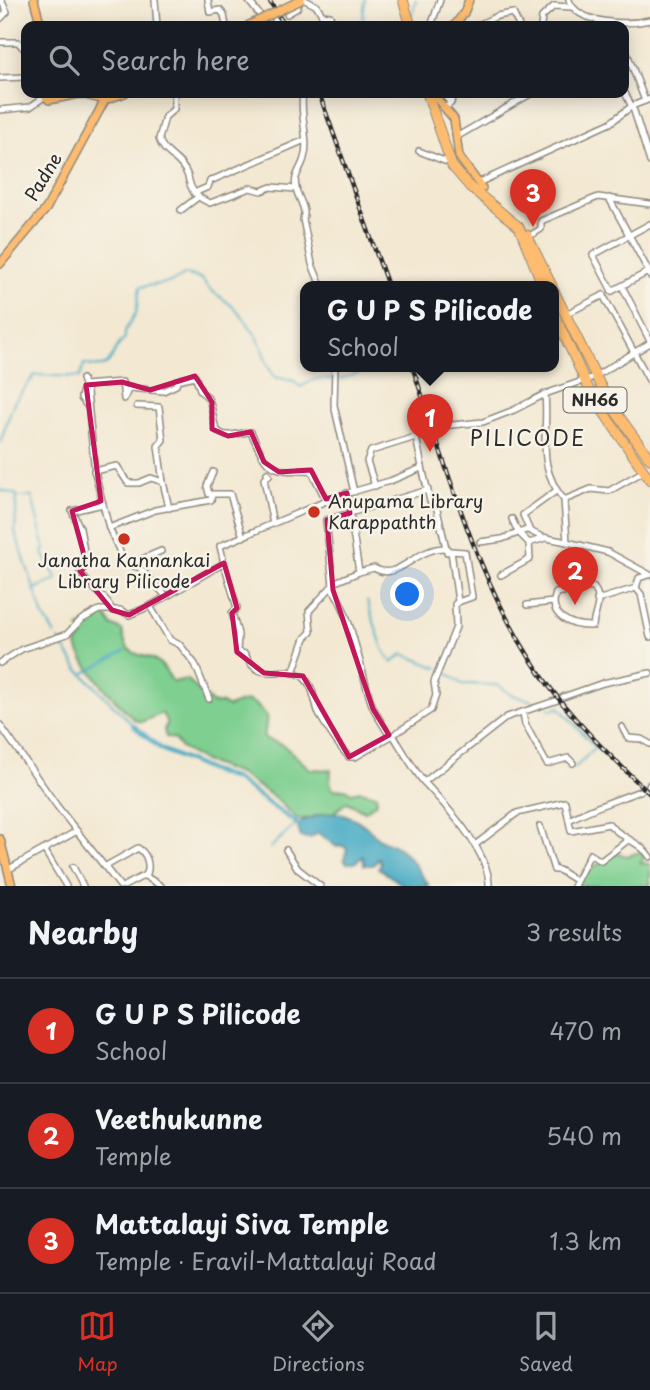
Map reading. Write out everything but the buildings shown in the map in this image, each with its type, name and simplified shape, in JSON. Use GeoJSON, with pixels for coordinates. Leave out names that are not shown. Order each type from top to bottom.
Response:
{"type":"FeatureCollection","features":[{"type":"Feature","properties":{"kind":"highway"},"geometry":{"type":"LineString","coordinates":[[403,0],[409,21]]}},
{"type":"Feature","properties":{"kind":"highway"},"geometry":{"type":"LineString","coordinates":[[429,98],[451,161],[470,187],[519,227],[541,281]]}},
{"type":"Feature","properties":{"kind":"highway"},"geometry":{"type":"LineString","coordinates":[[451,161],[472,183],[480,186],[517,220],[550,281]]}},
{"type":"Feature","properties":{"kind":"highway","name":"NH66"},"geometry":{"type":"LineString","coordinates":[[559,301],[590,379],[650,459]]}},
{"type":"Feature","properties":{"kind":"highway","name":"NH66"},"geometry":{"type":"LineString","coordinates":[[559,322],[647,476]]}},
{"type":"Feature","properties":{"kind":"main road"},"geometry":{"type":"LineString","coordinates":[[34,0],[40,21]]}},
{"type":"Feature","properties":{"kind":"main road"},"geometry":{"type":"LineString","coordinates":[[458,21],[469,0]]}},
{"type":"Feature","properties":{"kind":"main road"},"geometry":{"type":"LineString","coordinates":[[258,21],[302,1]]}},
{"type":"Feature","properties":{"kind":"main road"},"geometry":{"type":"LineString","coordinates":[[96,98],[111,98]]}},
{"type":"Feature","properties":{"kind":"main road"},"geometry":{"type":"LineString","coordinates":[[439,98],[449,105],[458,136],[459,157],[480,186]]}},
{"type":"Feature","properties":{"kind":"main road","name":"Padne"},"geometry":{"type":"LineString","coordinates":[[0,264],[46,209],[105,100]]}},
{"type":"Feature","properties":{"kind":"main road"},"geometry":{"type":"LineString","coordinates":[[0,839],[12,886]]}},
{"type":"Feature","properties":{"kind":"street"},"geometry":{"type":"LineString","coordinates":[[0,19],[7,12],[1,0]]}},
{"type":"Feature","properties":{"kind":"street"},"geometry":{"type":"LineString","coordinates":[[155,0],[157,21]]}},
{"type":"Feature","properties":{"kind":"street"},"geometry":{"type":"LineString","coordinates":[[208,0],[210,12],[220,10],[225,15],[226,21]]}},
{"type":"Feature","properties":{"kind":"street"},"geometry":{"type":"LineString","coordinates":[[248,0],[251,21]]}},
{"type":"Feature","properties":{"kind":"street"},"geometry":{"type":"LineString","coordinates":[[433,21],[440,0]]}},
{"type":"Feature","properties":{"kind":"street"},"geometry":{"type":"LineString","coordinates":[[569,0],[571,7]]}},
{"type":"Feature","properties":{"kind":"street"},"geometry":{"type":"LineString","coordinates":[[287,14],[302,1],[317,6],[322,15],[330,16],[332,21]]}},
{"type":"Feature","properties":{"kind":"street"},"geometry":{"type":"LineString","coordinates":[[542,21],[542,17],[554,6],[571,7],[593,19],[603,21]]}},
{"type":"Feature","properties":{"kind":"street"},"geometry":{"type":"LineString","coordinates":[[487,21],[513,13],[517,21]]}},
{"type":"Feature","properties":{"kind":"street"},"geometry":{"type":"LineString","coordinates":[[257,21],[272,14],[277,21]]}},
{"type":"Feature","properties":{"kind":"street"},"geometry":{"type":"LineString","coordinates":[[629,23],[650,20]]}},
{"type":"Feature","properties":{"kind":"street"},"geometry":{"type":"LineString","coordinates":[[0,42],[18,42],[21,48]]}},
{"type":"Feature","properties":{"kind":"street"},"geometry":{"type":"LineString","coordinates":[[480,186],[610,123],[632,106],[648,100],[629,56]]}},
{"type":"Feature","properties":{"kind":"street"},"geometry":{"type":"LineString","coordinates":[[0,78],[21,78]]}},
{"type":"Feature","properties":{"kind":"street"},"geometry":{"type":"LineString","coordinates":[[0,110],[30,107],[40,98]]}},
{"type":"Feature","properties":{"kind":"street"},"geometry":{"type":"LineString","coordinates":[[174,98],[174,109],[165,117],[159,139],[164,149],[173,154],[185,170],[196,195],[211,203],[250,188],[261,191],[271,187],[296,189]]}},
{"type":"Feature","properties":{"kind":"street"},"geometry":{"type":"LineString","coordinates":[[303,98],[304,160],[298,167],[296,189],[304,212],[312,264],[319,281]]}},
{"type":"Feature","properties":{"kind":"street"},"geometry":{"type":"LineString","coordinates":[[445,98],[449,105],[454,98]]}},
{"type":"Feature","properties":{"kind":"street"},"geometry":{"type":"LineString","coordinates":[[458,136],[523,98]]}},
{"type":"Feature","properties":{"kind":"street"},"geometry":{"type":"LineString","coordinates":[[628,98],[650,162]]}},
{"type":"Feature","properties":{"kind":"street"},"geometry":{"type":"LineString","coordinates":[[181,210],[208,187],[211,180],[305,140]]}},
{"type":"Feature","properties":{"kind":"street"},"geometry":{"type":"LineString","coordinates":[[419,151],[451,161]]}},
{"type":"Feature","properties":{"kind":"street"},"geometry":{"type":"LineString","coordinates":[[528,237],[541,229],[541,221],[598,197],[650,204]]}},
{"type":"Feature","properties":{"kind":"street"},"geometry":{"type":"LineString","coordinates":[[566,314],[649,273],[608,198]]}},
{"type":"Feature","properties":{"kind":"street"},"geometry":{"type":"LineString","coordinates":[[612,290],[593,255],[650,224]]}},
{"type":"Feature","properties":{"kind":"street"},"geometry":{"type":"LineString","coordinates":[[375,485],[367,461],[371,452],[441,426],[483,422],[545,394],[590,379],[650,342],[622,286]]}},
{"type":"Feature","properties":{"kind":"street"},"geometry":{"type":"LineString","coordinates":[[603,295],[650,382]]}},
{"type":"Feature","properties":{"kind":"street"},"geometry":{"type":"LineString","coordinates":[[335,372],[334,405],[350,492],[350,513],[359,572]]}},
{"type":"Feature","properties":{"kind":"street"},"geometry":{"type":"LineString","coordinates":[[86,385],[122,382],[124,399],[130,388],[163,391],[176,385],[177,380],[194,376],[201,392],[208,395],[212,402],[213,425],[218,431],[228,436],[251,432],[264,462],[279,472],[311,470],[327,502]]}},
{"type":"Feature","properties":{"kind":"street"},"geometry":{"type":"LineString","coordinates":[[82,379],[86,385],[94,471],[109,528],[125,563],[140,568],[166,596]]}},
{"type":"Feature","properties":{"kind":"street"},"geometry":{"type":"LineString","coordinates":[[545,394],[545,466],[556,491],[564,500],[567,542]]}},
{"type":"Feature","properties":{"kind":"street"},"geometry":{"type":"LineString","coordinates":[[137,405],[159,407],[163,440],[158,446],[169,508]]}},
{"type":"Feature","properties":{"kind":"street"},"geometry":{"type":"LineString","coordinates":[[416,437],[430,501],[435,501],[449,550],[458,602]]}},
{"type":"Feature","properties":{"kind":"street"},"geometry":{"type":"LineString","coordinates":[[94,471],[117,466],[128,483],[139,483],[151,478],[163,482]]}},
{"type":"Feature","properties":{"kind":"street"},"geometry":{"type":"LineString","coordinates":[[293,673],[305,638],[311,632],[309,611],[332,586],[359,572],[374,568],[381,572],[394,573],[422,552],[465,552],[472,597],[455,604],[453,617],[456,627],[435,682],[434,705],[431,710],[353,758],[349,757],[321,716],[307,682],[293,673],[264,673],[250,665],[245,654],[237,652],[238,634],[232,613],[237,608],[220,546],[350,492],[422,467]]}},
{"type":"Feature","properties":{"kind":"street"},"geometry":{"type":"LineString","coordinates":[[109,528],[169,508],[211,500],[212,495],[207,486],[213,472]]}},
{"type":"Feature","properties":{"kind":"street"},"geometry":{"type":"LineString","coordinates":[[267,473],[269,475],[264,479],[273,524]]}},
{"type":"Feature","properties":{"kind":"street"},"geometry":{"type":"LineString","coordinates":[[564,500],[591,489],[609,491],[647,476]]}},
{"type":"Feature","properties":{"kind":"street"},"geometry":{"type":"LineString","coordinates":[[428,490],[326,520],[332,586],[350,632],[373,709],[424,782],[444,803],[474,845],[490,872],[489,886]]}},
{"type":"Feature","properties":{"kind":"street"},"geometry":{"type":"LineString","coordinates":[[528,530],[530,527],[523,515],[556,491]]}},
{"type":"Feature","properties":{"kind":"street"},"geometry":{"type":"LineString","coordinates":[[212,495],[230,494],[243,537]]}},
{"type":"Feature","properties":{"kind":"street"},"geometry":{"type":"LineString","coordinates":[[103,504],[72,511],[80,528],[86,563],[86,568],[80,571],[106,598],[112,610]]}},
{"type":"Feature","properties":{"kind":"street"},"geometry":{"type":"LineString","coordinates":[[501,575],[530,559],[529,543],[518,532],[512,519]]}},
{"type":"Feature","properties":{"kind":"street"},"geometry":{"type":"LineString","coordinates":[[480,542],[528,530],[545,538],[608,552],[638,566],[649,575]]}},
{"type":"Feature","properties":{"kind":"street"},"geometry":{"type":"LineString","coordinates":[[529,543],[545,538]]}},
{"type":"Feature","properties":{"kind":"street"},"geometry":{"type":"LineString","coordinates":[[131,564],[161,551]]}},
{"type":"Feature","properties":{"kind":"street"},"geometry":{"type":"LineString","coordinates":[[578,559],[581,573],[576,578],[578,588]]}},
{"type":"Feature","properties":{"kind":"street"},"geometry":{"type":"LineString","coordinates":[[0,663],[22,649],[67,634],[95,611],[112,610],[130,615],[224,563]]}},
{"type":"Feature","properties":{"kind":"street"},"geometry":{"type":"LineString","coordinates":[[649,575],[639,578],[636,588],[650,637]]}},
{"type":"Feature","properties":{"kind":"street"},"geometry":{"type":"LineString","coordinates":[[578,588],[595,588],[597,600],[599,611],[592,627],[562,619],[553,602],[556,593],[578,588]]}},
{"type":"Feature","properties":{"kind":"street"},"geometry":{"type":"LineString","coordinates":[[597,600],[636,588]]}},
{"type":"Feature","properties":{"kind":"street"},"geometry":{"type":"LineString","coordinates":[[641,598],[650,600]]}},
{"type":"Feature","properties":{"kind":"street"},"geometry":{"type":"LineString","coordinates":[[527,606],[553,602]]}},
{"type":"Feature","properties":{"kind":"street"},"geometry":{"type":"LineString","coordinates":[[150,606],[170,640],[180,645],[195,664],[209,699]]}},
{"type":"Feature","properties":{"kind":"street"},"geometry":{"type":"LineString","coordinates":[[424,782],[507,717],[603,683],[650,673]]}},
{"type":"Feature","properties":{"kind":"street"},"geometry":{"type":"LineString","coordinates":[[523,713],[525,724],[547,764],[568,758],[573,763]]}},
{"type":"Feature","properties":{"kind":"street"},"geometry":{"type":"LineString","coordinates":[[0,725],[77,831],[122,886],[145,876]]}},
{"type":"Feature","properties":{"kind":"street"},"geometry":{"type":"LineString","coordinates":[[622,727],[628,738],[641,739],[650,744]]}},
{"type":"Feature","properties":{"kind":"street"},"geometry":{"type":"LineString","coordinates":[[569,820],[586,809],[612,803],[647,787]]}},
{"type":"Feature","properties":{"kind":"street"},"geometry":{"type":"LineString","coordinates":[[474,845],[520,812],[565,802],[572,831],[609,824],[644,849],[650,857]]}},
{"type":"Feature","properties":{"kind":"street"},"geometry":{"type":"LineString","coordinates":[[540,826],[554,870],[559,870],[574,883],[590,854],[601,861],[628,840]]}},
{"type":"Feature","properties":{"kind":"street"},"geometry":{"type":"LineString","coordinates":[[9,869],[77,831]]}},
{"type":"Feature","properties":{"kind":"street"},"geometry":{"type":"LineString","coordinates":[[106,866],[139,848],[148,864],[145,876]]}},
{"type":"Feature","properties":{"kind":"street"},"geometry":{"type":"LineString","coordinates":[[286,850],[298,869],[320,886]]}},
{"type":"Feature","properties":{"kind":"street"},"geometry":{"type":"LineString","coordinates":[[45,851],[64,883],[55,886]]}},
{"type":"Feature","properties":{"kind":"street"},"geometry":{"type":"LineString","coordinates":[[72,867],[83,886]]}},
{"type":"Feature","properties":{"kind":"street"},"geometry":{"type":"LineString","coordinates":[[145,876],[161,886]]}},
{"type":"Feature","properties":{"kind":"highlighted area"},"geometry":{"type":"Polygon","coordinates":[[[195,376],[212,402],[212,429],[228,436],[251,432],[264,462],[279,472],[311,470],[326,499],[347,493],[350,513],[327,520],[333,590],[373,709],[389,735],[349,757],[303,676],[264,673],[237,652],[232,613],[237,608],[224,563],[129,615],[112,610],[80,571],[87,566],[72,511],[101,501],[86,385],[122,382],[150,390],[195,376]]]}},
{"type":"Feature","properties":{"kind":"green space"},"geometry":{"type":"Polygon","coordinates":[[[100,615],[107,617],[111,625],[122,630],[126,645],[132,652],[158,662],[173,682],[187,679],[213,704],[221,703],[228,707],[249,701],[257,705],[267,716],[264,738],[283,745],[310,769],[331,770],[330,782],[333,790],[346,789],[351,793],[361,791],[376,795],[377,802],[365,811],[347,802],[333,813],[298,820],[274,797],[239,774],[204,761],[181,748],[174,739],[166,737],[164,730],[167,723],[162,713],[142,722],[135,720],[101,684],[79,652],[77,644],[84,637],[79,628],[100,615]]]}},
{"type":"Feature","properties":{"kind":"green space"},"geometry":{"type":"Polygon","coordinates":[[[641,852],[644,857],[641,863],[650,864],[650,886],[577,886],[585,869],[589,870],[616,853],[627,856],[641,852]]]}},
{"type":"Feature","properties":{"kind":"water"},"geometry":{"type":"Polygon","coordinates":[[[340,813],[360,822],[379,839],[407,855],[429,886],[405,886],[378,868],[381,863],[379,858],[373,865],[364,865],[363,856],[355,863],[347,863],[344,859],[347,849],[341,845],[337,847],[318,833],[310,838],[301,837],[298,828],[302,821],[323,814],[340,813]]]}},
{"type":"Feature","properties":{"kind":"waterway"},"geometry":{"type":"LineString","coordinates":[[363,21],[365,0]]}},
{"type":"Feature","properties":{"kind":"waterway"},"geometry":{"type":"LineString","coordinates":[[412,15],[416,0]]}},
{"type":"Feature","properties":{"kind":"waterway"},"geometry":{"type":"LineString","coordinates":[[0,443],[14,402],[35,375],[80,377],[84,364],[107,364],[125,338],[125,331],[136,313],[140,287],[172,282],[186,274],[202,279],[241,315],[259,340],[274,377],[294,381],[301,387],[315,379],[332,379]]}},
{"type":"Feature","properties":{"kind":"waterway"},"geometry":{"type":"LineString","coordinates":[[337,380],[363,372]]}},
{"type":"Feature","properties":{"kind":"waterway"},"geometry":{"type":"LineString","coordinates":[[0,490],[17,495],[15,532],[44,617],[55,635]]}},
{"type":"Feature","properties":{"kind":"waterway"},"geometry":{"type":"LineString","coordinates":[[19,497],[32,497],[45,550],[42,551],[57,579],[35,589]]}},
{"type":"Feature","properties":{"kind":"waterway"},"geometry":{"type":"LineString","coordinates":[[367,601],[383,649],[392,663],[403,654],[438,668]]}},
{"type":"Feature","properties":{"kind":"waterway"},"geometry":{"type":"LineString","coordinates":[[59,640],[77,668],[134,726]]}},
{"type":"Feature","properties":{"kind":"waterway"},"geometry":{"type":"LineString","coordinates":[[85,673],[125,651]]}},
{"type":"Feature","properties":{"kind":"waterway"},"geometry":{"type":"LineString","coordinates":[[442,669],[462,684],[498,685],[512,695],[543,704]]}},
{"type":"Feature","properties":{"kind":"waterway"},"geometry":{"type":"LineString","coordinates":[[548,707],[553,710],[559,707],[595,747],[575,768]]}},
{"type":"Feature","properties":{"kind":"waterway"},"geometry":{"type":"LineString","coordinates":[[134,726],[161,749],[235,779],[302,827]]}},
{"type":"Feature","properties":{"kind":"waterway"},"geometry":{"type":"LineString","coordinates":[[270,848],[297,823]]}},
{"type":"Feature","properties":{"kind":"railway"},"geometry":{"type":"LineString","coordinates":[[269,0],[282,21]]}},
{"type":"Feature","properties":{"kind":"railway"},"geometry":{"type":"LineString","coordinates":[[321,98],[386,281]]}},
{"type":"Feature","properties":{"kind":"railway"},"geometry":{"type":"LineString","coordinates":[[414,372],[465,524],[517,637],[539,672],[577,721],[650,794]]}},
{"type":"Feature","properties":{"kind":"place","name":"Mattalayi Siva Temple"},"geometry":{"type":"Point","coordinates":[533,227]}},
{"type":"Feature","properties":{"kind":"place","name":"G U P S Pilicode"},"geometry":{"type":"Point","coordinates":[430,452]}},
{"type":"Feature","properties":{"kind":"place","name":"Anupama Library Karappathth"},"geometry":{"type":"Point","coordinates":[314,512]}},
{"type":"Feature","properties":{"kind":"place","name":"Janatha Kannankai Library Pilicode"},"geometry":{"type":"Point","coordinates":[124,539]}},
{"type":"Feature","properties":{"kind":"place","name":"Veethukunne"},"geometry":{"type":"Point","coordinates":[575,605]}},
{"type":"Feature","properties":{"kind":"district","name":"PILICODE"},"geometry":{"type":"Point","coordinates":[528,439]}}]}
